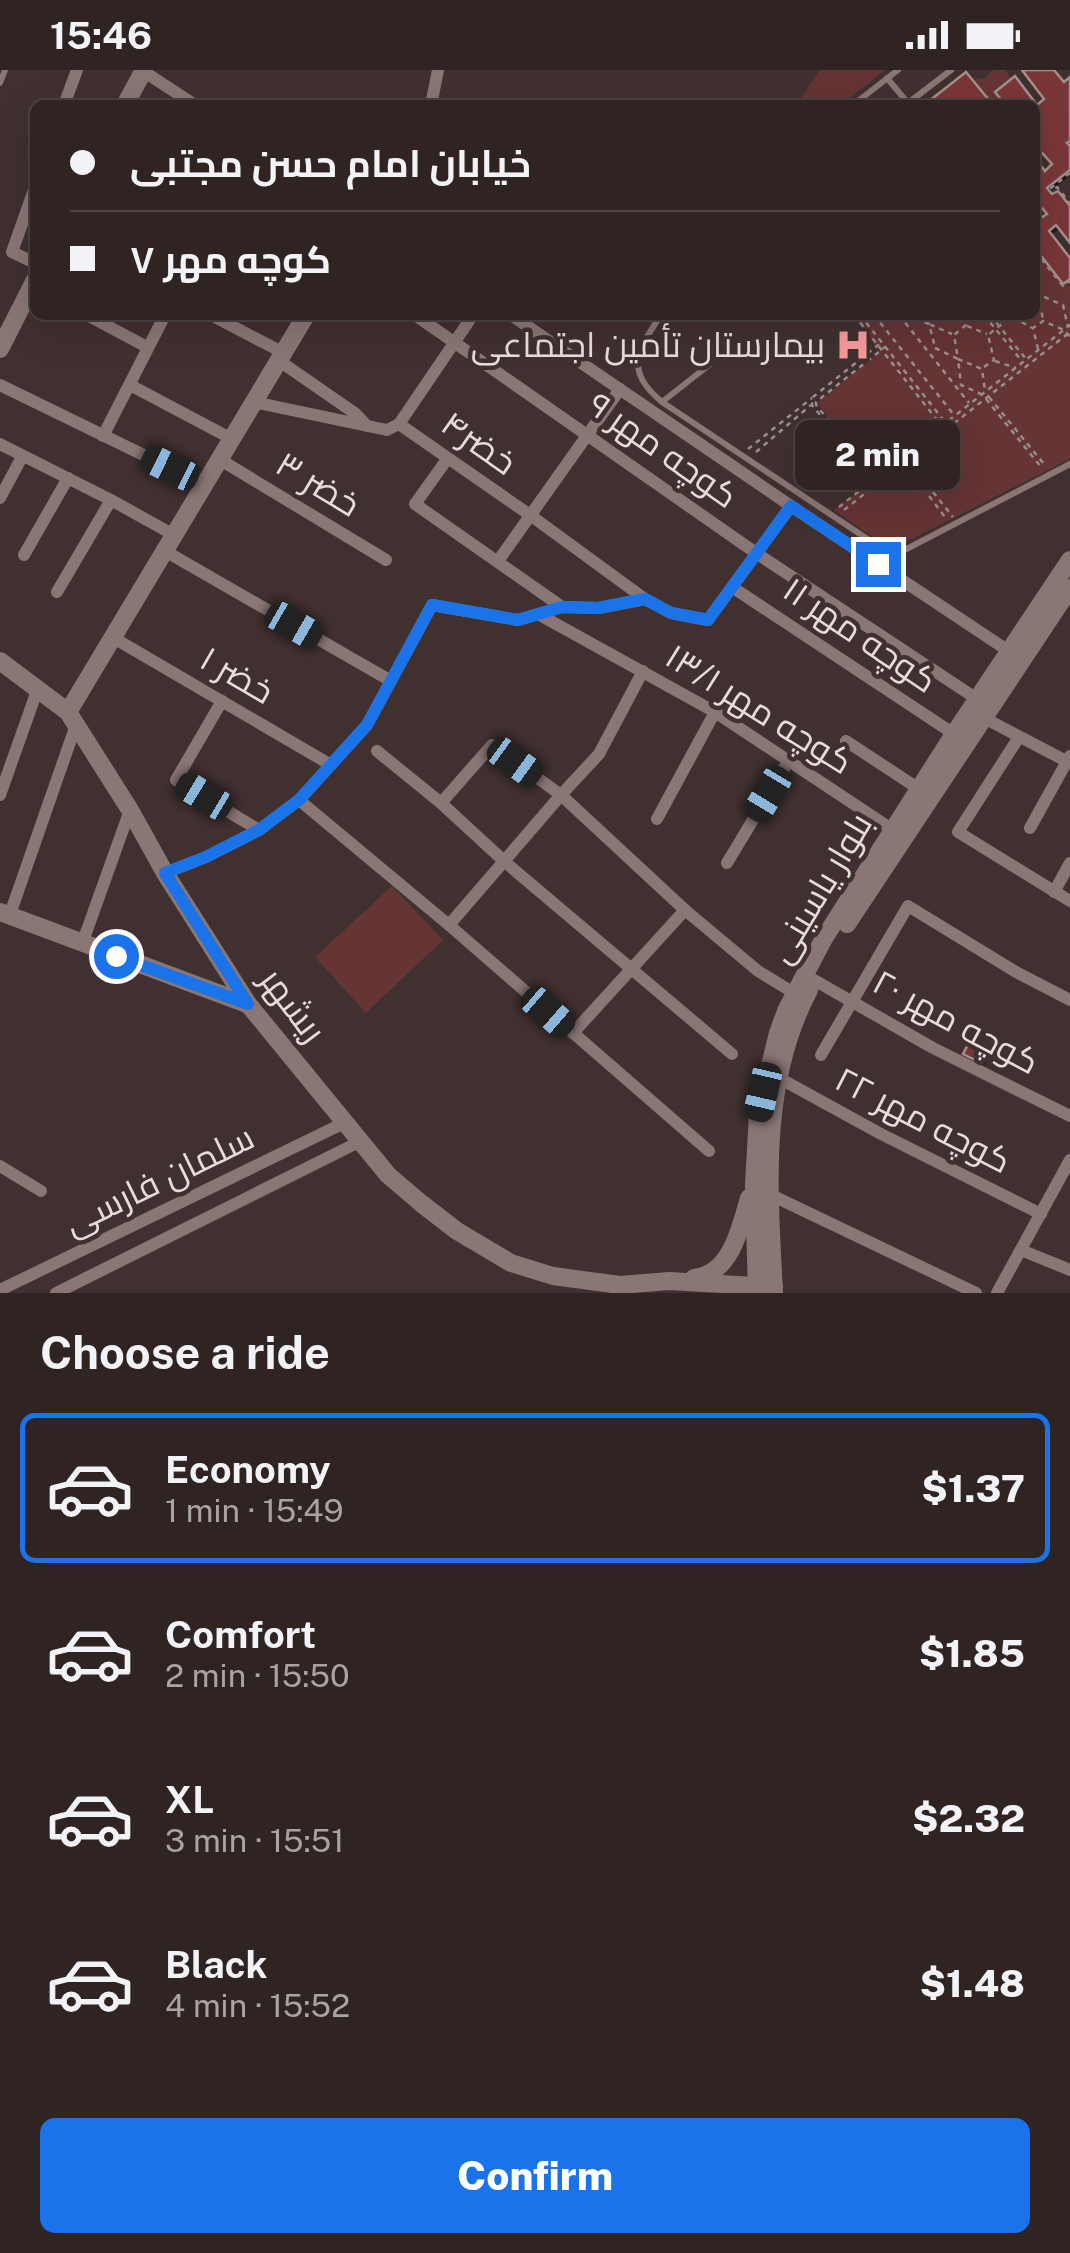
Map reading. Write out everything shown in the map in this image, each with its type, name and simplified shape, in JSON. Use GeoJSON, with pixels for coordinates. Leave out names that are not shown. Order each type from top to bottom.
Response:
{"type":"FeatureCollection","features":[{"type":"Feature","properties":{"kind":"street"},"geometry":{"type":"LineString","coordinates":[[66,100],[77,70]]}},
{"type":"Feature","properties":{"kind":"street"},"geometry":{"type":"LineString","coordinates":[[433,100],[438,70]]}},
{"type":"Feature","properties":{"kind":"street"},"geometry":{"type":"LineString","coordinates":[[128,100],[144,71],[188,100]]}},
{"type":"Feature","properties":{"kind":"street"},"geometry":{"type":"LineString","coordinates":[[30,200],[12,252],[30,261]]}},
{"type":"Feature","properties":{"kind":"street"},"geometry":{"type":"LineString","coordinates":[[0,348],[30,292]]}},
{"type":"Feature","properties":{"kind":"street"},"geometry":{"type":"LineString","coordinates":[[97,320],[148,347]]}},
{"type":"Feature","properties":{"kind":"street"},"geometry":{"type":"LineString","coordinates":[[103,436],[162,320]]}},
{"type":"Feature","properties":{"kind":"street"},"geometry":{"type":"LineString","coordinates":[[219,320],[280,356],[367,426]]}},
{"type":"Feature","properties":{"kind":"street"},"geometry":{"type":"LineString","coordinates":[[248,1004],[4,914],[72,719],[112,637],[303,320]]}},
{"type":"Feature","properties":{"kind":"street","name":"کوچه مهر ۹"},"geometry":{"type":"LineString","coordinates":[[422,320],[756,553],[977,699]]}},
{"type":"Feature","properties":{"kind":"street"},"geometry":{"type":"LineString","coordinates":[[398,424],[469,320]]}},
{"type":"Feature","properties":{"kind":"street"},"geometry":{"type":"LineString","coordinates":[[518,320],[1010,652]]}},
{"type":"Feature","properties":{"kind":"street"},"geometry":{"type":"LineString","coordinates":[[130,384],[232,439]]}},
{"type":"Feature","properties":{"kind":"street"},"geometry":{"type":"LineString","coordinates":[[0,385],[203,484]]}},
{"type":"Feature","properties":{"kind":"street"},"geometry":{"type":"LineString","coordinates":[[498,561],[620,389]]}},
{"type":"Feature","properties":{"kind":"street","name":"خضر۴"},"geometry":{"type":"LineString","coordinates":[[254,402],[387,430],[398,424],[645,599],[671,613],[708,620],[732,586]]}},
{"type":"Feature","properties":{"kind":"street"},"geometry":{"type":"LineString","coordinates":[[0,444],[111,500],[170,543],[392,681]]}},
{"type":"Feature","properties":{"kind":"street"},"geometry":{"type":"LineString","coordinates":[[0,498],[22,456]]}},
{"type":"Feature","properties":{"kind":"street"},"geometry":{"type":"LineString","coordinates":[[448,458],[415,504],[562,607]]}},
{"type":"Feature","properties":{"kind":"street","name":"خضر ۳"},"geometry":{"type":"LineString","coordinates":[[218,459],[386,560]]}},
{"type":"Feature","properties":{"kind":"street"},"geometry":{"type":"LineString","coordinates":[[24,555],[68,478]]}},
{"type":"Feature","properties":{"kind":"street"},"geometry":{"type":"LineString","coordinates":[[57,592],[111,500]]}},
{"type":"Feature","properties":{"kind":"street"},"geometry":{"type":"LineString","coordinates":[[732,586],[791,506]]}},
{"type":"Feature","properties":{"kind":"street","name":"بلوار یاسینی"},"geometry":{"type":"LineString","coordinates":[[766,1290],[758,1114],[778,1033],[794,993],[892,830],[1070,560]]}},
{"type":"Feature","properties":{"kind":"street","name":"کوچه مهر ۱۱"},"geometry":{"type":"LineString","coordinates":[[732,586],[954,734]]}},
{"type":"Feature","properties":{"kind":"street","name":"بلوار یاسینی"},"geometry":{"type":"LineString","coordinates":[[761,1189],[779,1078],[814,980],[1068,594]]}},
{"type":"Feature","properties":{"kind":"street"},"geometry":{"type":"LineString","coordinates":[[165,873],[259,830],[299,800],[367,725],[432,605],[518,620],[562,607],[598,608],[645,599]]}},
{"type":"Feature","properties":{"kind":"street","name":"کوچه مهر ۱۳/۱"},"geometry":{"type":"LineString","coordinates":[[538,614],[714,712],[892,830]]}},
{"type":"Feature","properties":{"kind":"street","name":"خضر ۱"},"geometry":{"type":"LineString","coordinates":[[112,637],[331,765]]}},
{"type":"Feature","properties":{"kind":"street","name":"ریشهر"},"geometry":{"type":"LineString","coordinates":[[0,661],[72,719],[248,1004],[388,1175],[458,1231],[511,1263],[553,1276],[620,1285],[644,1293]]}},
{"type":"Feature","properties":{"kind":"street"},"geometry":{"type":"LineString","coordinates":[[450,925],[599,754],[643,672]]}},
{"type":"Feature","properties":{"kind":"street"},"geometry":{"type":"LineString","coordinates":[[0,795],[38,688]]}},
{"type":"Feature","properties":{"kind":"street"},"geometry":{"type":"LineString","coordinates":[[222,701],[176,780],[259,830]]}},
{"type":"Feature","properties":{"kind":"street"},"geometry":{"type":"LineString","coordinates":[[657,819],[714,712]]}},
{"type":"Feature","properties":{"kind":"street"},"geometry":{"type":"LineString","coordinates":[[984,718],[1069,760],[1030,828]]}},
{"type":"Feature","properties":{"kind":"street"},"geometry":{"type":"LineString","coordinates":[[1018,736],[958,832],[1070,901]]}},
{"type":"Feature","properties":{"kind":"street"},"geometry":{"type":"LineString","coordinates":[[846,741],[919,789]]}},
{"type":"Feature","properties":{"kind":"street"},"geometry":{"type":"LineString","coordinates":[[440,803],[492,745],[561,794],[685,910],[758,971],[794,993]]}},
{"type":"Feature","properties":{"kind":"street"},"geometry":{"type":"LineString","coordinates":[[378,752],[732,1054]]}},
{"type":"Feature","properties":{"kind":"street"},"geometry":{"type":"LineString","coordinates":[[727,862],[789,760]]}},
{"type":"Feature","properties":{"kind":"street"},"geometry":{"type":"LineString","coordinates":[[299,800],[450,925],[710,1151]]}},
{"type":"Feature","properties":{"kind":"street"},"geometry":{"type":"LineString","coordinates":[[82,944],[130,810]]}},
{"type":"Feature","properties":{"kind":"street"},"geometry":{"type":"LineString","coordinates":[[1054,892],[1070,864]]}},
{"type":"Feature","properties":{"kind":"street"},"geometry":{"type":"LineString","coordinates":[[821,1055],[908,906],[1070,1000]]}},
{"type":"Feature","properties":{"kind":"street"},"geometry":{"type":"LineString","coordinates":[[573,1034],[685,910]]}},
{"type":"Feature","properties":{"kind":"street","name":"کوچه مهر ۲۰"},"geometry":{"type":"LineString","coordinates":[[814,980],[933,1048],[1070,1116]]}},
{"type":"Feature","properties":{"kind":"street","name":"کوچه مهر ۲۲"},"geometry":{"type":"LineString","coordinates":[[779,1078],[1041,1214]]}},
{"type":"Feature","properties":{"kind":"street","name":"سلمان فارسی"},"geometry":{"type":"LineString","coordinates":[[0,1290],[344,1124]]}},
{"type":"Feature","properties":{"kind":"street","name":"سلمان فارسی"},"geometry":{"type":"LineString","coordinates":[[56,1293],[360,1142]]}},
{"type":"Feature","properties":{"kind":"street"},"geometry":{"type":"LineString","coordinates":[[997,1293],[1070,1162]]}},
{"type":"Feature","properties":{"kind":"street"},"geometry":{"type":"LineString","coordinates":[[0,1166],[41,1191]]}},
{"type":"Feature","properties":{"kind":"street"},"geometry":{"type":"LineString","coordinates":[[669,1281],[703,1277],[718,1268],[729,1255],[761,1189],[976,1293]]}},
{"type":"Feature","properties":{"kind":"street"},"geometry":{"type":"LineString","coordinates":[[158,1214],[169,1238]]}},
{"type":"Feature","properties":{"kind":"street"},"geometry":{"type":"LineString","coordinates":[[1020,1250],[1070,1270]]}},
{"type":"Feature","properties":{"kind":"street","name":"ریشهر"},"geometry":{"type":"LineString","coordinates":[[620,1285],[669,1281],[766,1290]]}},
{"type":"Feature","properties":{"kind":"lane"},"geometry":{"type":"LineString","coordinates":[[0,84],[4,70]]}},
{"type":"Feature","properties":{"kind":"lane"},"geometry":{"type":"LineString","coordinates":[[858,100],[898,70]]}},
{"type":"Feature","properties":{"kind":"lane"},"geometry":{"type":"LineString","coordinates":[[912,100],[952,70]]}},
{"type":"Feature","properties":{"kind":"lane"},"geometry":{"type":"LineString","coordinates":[[887,78],[905,100]]}},
{"type":"Feature","properties":{"kind":"lane"},"geometry":{"type":"LineString","coordinates":[[658,320],[640,346],[638,370],[642,382],[662,402],[892,556],[1070,464]]}},
{"type":"Feature","properties":{"kind":"lane"},"geometry":{"type":"LineString","coordinates":[[662,402],[710,365]]}},
{"type":"Feature","properties":{"kind":"path"},"geometry":{"type":"LineString","coordinates":[[1070,172],[1051,188],[1057,187],[1070,203]]}},
{"type":"Feature","properties":{"kind":"path"},"geometry":{"type":"LineString","coordinates":[[1061,180],[1070,184]]}},
{"type":"Feature","properties":{"kind":"path"},"geometry":{"type":"LineString","coordinates":[[1040,257],[1063,286],[1070,281]]}},
{"type":"Feature","properties":{"kind":"path"},"geometry":{"type":"LineString","coordinates":[[1040,295],[1064,305]]}},
{"type":"Feature","properties":{"kind":"path"},"geometry":{"type":"LineString","coordinates":[[1064,305],[1070,300]]}},
{"type":"Feature","properties":{"kind":"path"},"geometry":{"type":"LineString","coordinates":[[1064,305],[1069,331]]}},
{"type":"Feature","properties":{"kind":"path"},"geometry":{"type":"LineString","coordinates":[[1040,308],[1043,321]]}},
{"type":"Feature","properties":{"kind":"path"},"geometry":{"type":"LineString","coordinates":[[859,320],[882,346]]}},
{"type":"Feature","properties":{"kind":"path"},"geometry":{"type":"LineString","coordinates":[[864,320],[945,427]]}},
{"type":"Feature","properties":{"kind":"path"},"geometry":{"type":"LineString","coordinates":[[878,320],[956,418]]}},
{"type":"Feature","properties":{"kind":"path"},"geometry":{"type":"LineString","coordinates":[[906,320],[971,406]]}},
{"type":"Feature","properties":{"kind":"path"},"geometry":{"type":"LineString","coordinates":[[916,320],[954,335]]}},
{"type":"Feature","properties":{"kind":"path"},"geometry":{"type":"LineString","coordinates":[[929,320],[935,348]]}},
{"type":"Feature","properties":{"kind":"path"},"geometry":{"type":"LineString","coordinates":[[965,320],[966,325]]}},
{"type":"Feature","properties":{"kind":"path"},"geometry":{"type":"LineString","coordinates":[[989,320],[998,328]]}},
{"type":"Feature","properties":{"kind":"path"},"geometry":{"type":"LineString","coordinates":[[993,320],[1025,364]]}},
{"type":"Feature","properties":{"kind":"path"},"geometry":{"type":"LineString","coordinates":[[988,335],[1007,320]]}},
{"type":"Feature","properties":{"kind":"path"},"geometry":{"type":"LineString","coordinates":[[1019,320],[1034,328],[1040,352]]}},
{"type":"Feature","properties":{"kind":"path"},"geometry":{"type":"LineString","coordinates":[[1034,328],[1043,321]]}},
{"type":"Feature","properties":{"kind":"path"},"geometry":{"type":"LineString","coordinates":[[1043,321],[1069,331]]}},
{"type":"Feature","properties":{"kind":"path"},"geometry":{"type":"LineString","coordinates":[[954,335],[966,325]]}},
{"type":"Feature","properties":{"kind":"path"},"geometry":{"type":"LineString","coordinates":[[966,325],[988,335]]}},
{"type":"Feature","properties":{"kind":"path"},"geometry":{"type":"LineString","coordinates":[[832,516],[1069,331]]}},
{"type":"Feature","properties":{"kind":"path"},"geometry":{"type":"LineString","coordinates":[[954,335],[959,386]]}},
{"type":"Feature","properties":{"kind":"path"},"geometry":{"type":"LineString","coordinates":[[988,335],[994,360]]}},
{"type":"Feature","properties":{"kind":"path"},"geometry":{"type":"LineString","coordinates":[[744,457],[882,346]]}},
{"type":"Feature","properties":{"kind":"path"},"geometry":{"type":"LineString","coordinates":[[930,354],[935,348]]}},
{"type":"Feature","properties":{"kind":"path"},"geometry":{"type":"LineString","coordinates":[[935,348],[982,369]]}},
{"type":"Feature","properties":{"kind":"path"},"geometry":{"type":"LineString","coordinates":[[994,360],[1015,368]]}},
{"type":"Feature","properties":{"kind":"path"},"geometry":{"type":"LineString","coordinates":[[982,369],[994,360]]}},
{"type":"Feature","properties":{"kind":"path"},"geometry":{"type":"LineString","coordinates":[[985,395],[1025,364]]}},
{"type":"Feature","properties":{"kind":"path"},"geometry":{"type":"LineString","coordinates":[[982,369],[985,395]]}},
{"type":"Feature","properties":{"kind":"path"},"geometry":{"type":"LineString","coordinates":[[959,386],[985,395],[1050,475]]}},
{"type":"Feature","properties":{"kind":"path"},"geometry":{"type":"LineString","coordinates":[[812,401],[876,482]]}},
{"type":"Feature","properties":{"kind":"path"},"geometry":{"type":"LineString","coordinates":[[904,459],[955,524]]}},
{"type":"Feature","properties":{"kind":"shaded area"},"geometry":{"type":"Polygon","coordinates":[[[820,70],[885,70],[847,100],[799,100],[820,70]]]}},
{"type":"Feature","properties":{"kind":"shaded area"},"geometry":{"type":"Polygon","coordinates":[[[992,70],[1005,70],[1012,79],[995,92],[1001,100],[989,100],[974,81],[984,79],[992,70]]]}},
{"type":"Feature","properties":{"kind":"shaded area"},"geometry":{"type":"Polygon","coordinates":[[[1040,254],[1063,284],[1070,279],[1070,459],[888,548],[834,510],[876,477],[817,403],[880,352],[857,320],[1040,320],[1040,254]]]}},
{"type":"Feature","properties":{"kind":"shaded area"},"geometry":{"type":"Polygon","coordinates":[[[392,886],[443,940],[366,1013],[315,957],[392,886]]]}},
{"type":"Feature","properties":{"kind":"building"},"geometry":{"type":"Polygon","coordinates":[[[1022,70],[1054,70],[1064,82],[1070,77],[1070,170],[1047,188],[1052,194],[1058,191],[1070,206],[1070,243],[1056,225],[1049,231],[1070,258],[1070,279],[1063,284],[1040,254],[1040,218],[1047,214],[1040,206],[1040,164],[1045,171],[1052,164],[1040,151],[1040,102],[1044,99],[1022,70]]]}},
{"type":"Feature","properties":{"kind":"building"},"geometry":{"type":"Polygon","coordinates":[[[966,72],[989,100],[930,100],[966,72]]]}},
{"type":"Feature","properties":{"kind":"building"},"geometry":{"type":"Polygon","coordinates":[[[1015,76],[1033,100],[1001,100],[995,92],[1015,76]]]}},
{"type":"Feature","properties":{"kind":"building"},"geometry":{"type":"Polygon","coordinates":[[[971,1039],[989,1048],[981,1063],[963,1054],[971,1039]]]}},
{"type":"Feature","properties":{"kind":"place","name":"بیمارستان تأمین اجتماعی"},"geometry":{"type":"Point","coordinates":[853,345]}},
{"type":"Feature","properties":{"kind":"route"},"geometry":{"type":"LineString","coordinates":[[116,956],[248,1004],[165,873],[259,830],[299,800],[367,725],[432,605],[518,620],[562,607],[598,608],[645,599],[671,613],[708,620],[791,506],[878,564]]}}]}
